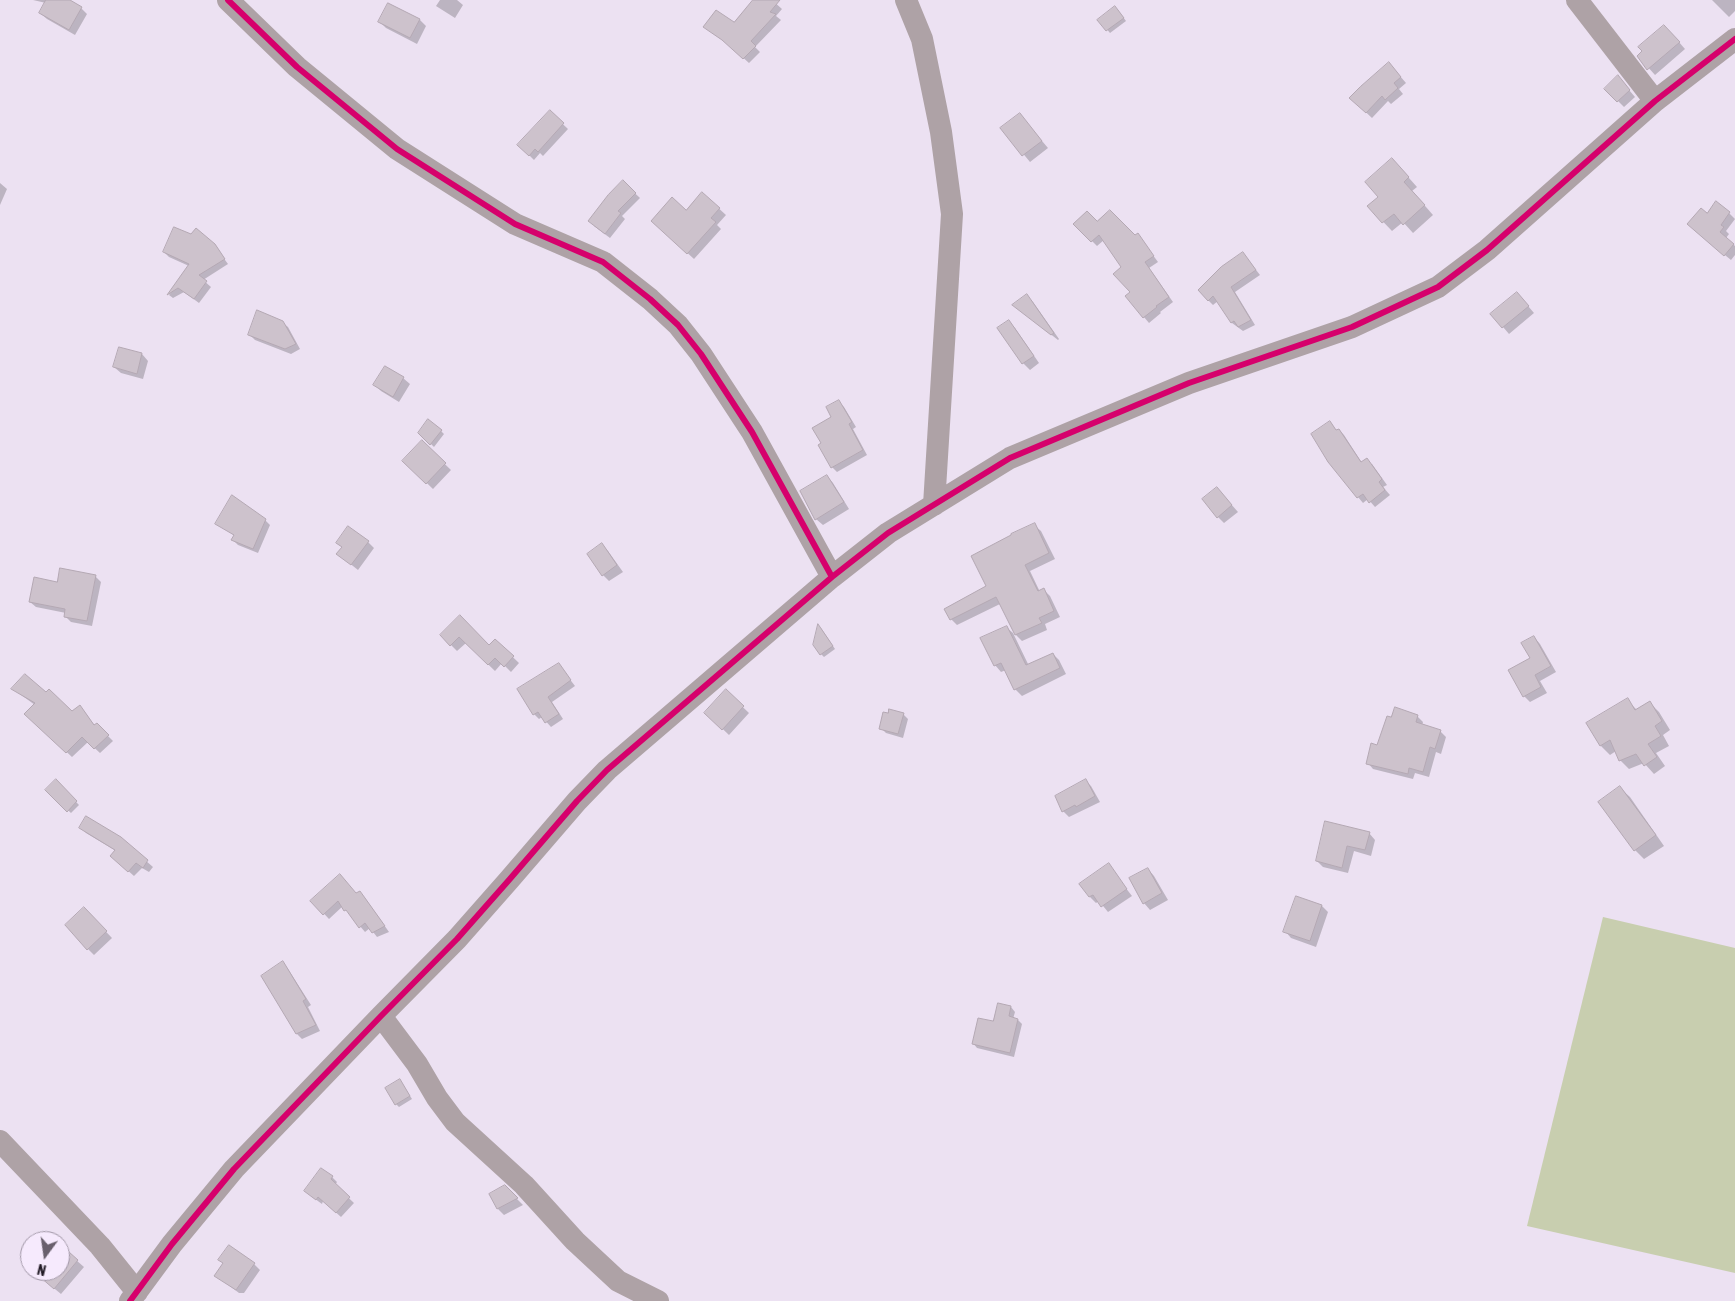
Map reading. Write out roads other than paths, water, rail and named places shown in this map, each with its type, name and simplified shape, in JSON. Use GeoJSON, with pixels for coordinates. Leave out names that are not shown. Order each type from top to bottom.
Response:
{"type":"FeatureCollection","features":[{"type":"Feature","properties":{"kind":"street"},"geometry":{"type":"LineString","coordinates":[[228,0],[297,67],[397,149],[514,224],[603,262],[650,299],[678,325],[700,354],[752,432],[832,577]]}},
{"type":"Feature","properties":{"kind":"street"},"geometry":{"type":"LineString","coordinates":[[906,0],[922,39],[941,132],[952,214],[934,505]]}},
{"type":"Feature","properties":{"kind":"street"},"geometry":{"type":"LineString","coordinates":[[1577,0],[1655,101]]}},
{"type":"Feature","properties":{"kind":"street"},"geometry":{"type":"LineString","coordinates":[[0,1141],[100,1246],[134,1297],[172,1244],[234,1169],[457,938],[577,800],[607,770],[832,577],[888,533],[1010,458],[1188,383],[1352,327],[1438,287],[1487,250],[1655,101],[1735,40]]}},
{"type":"Feature","properties":{"kind":"street"},"geometry":{"type":"LineString","coordinates":[[380,1016],[417,1064],[437,1098],[455,1122],[524,1185],[574,1241],[618,1281],[658,1301]]}}]}
